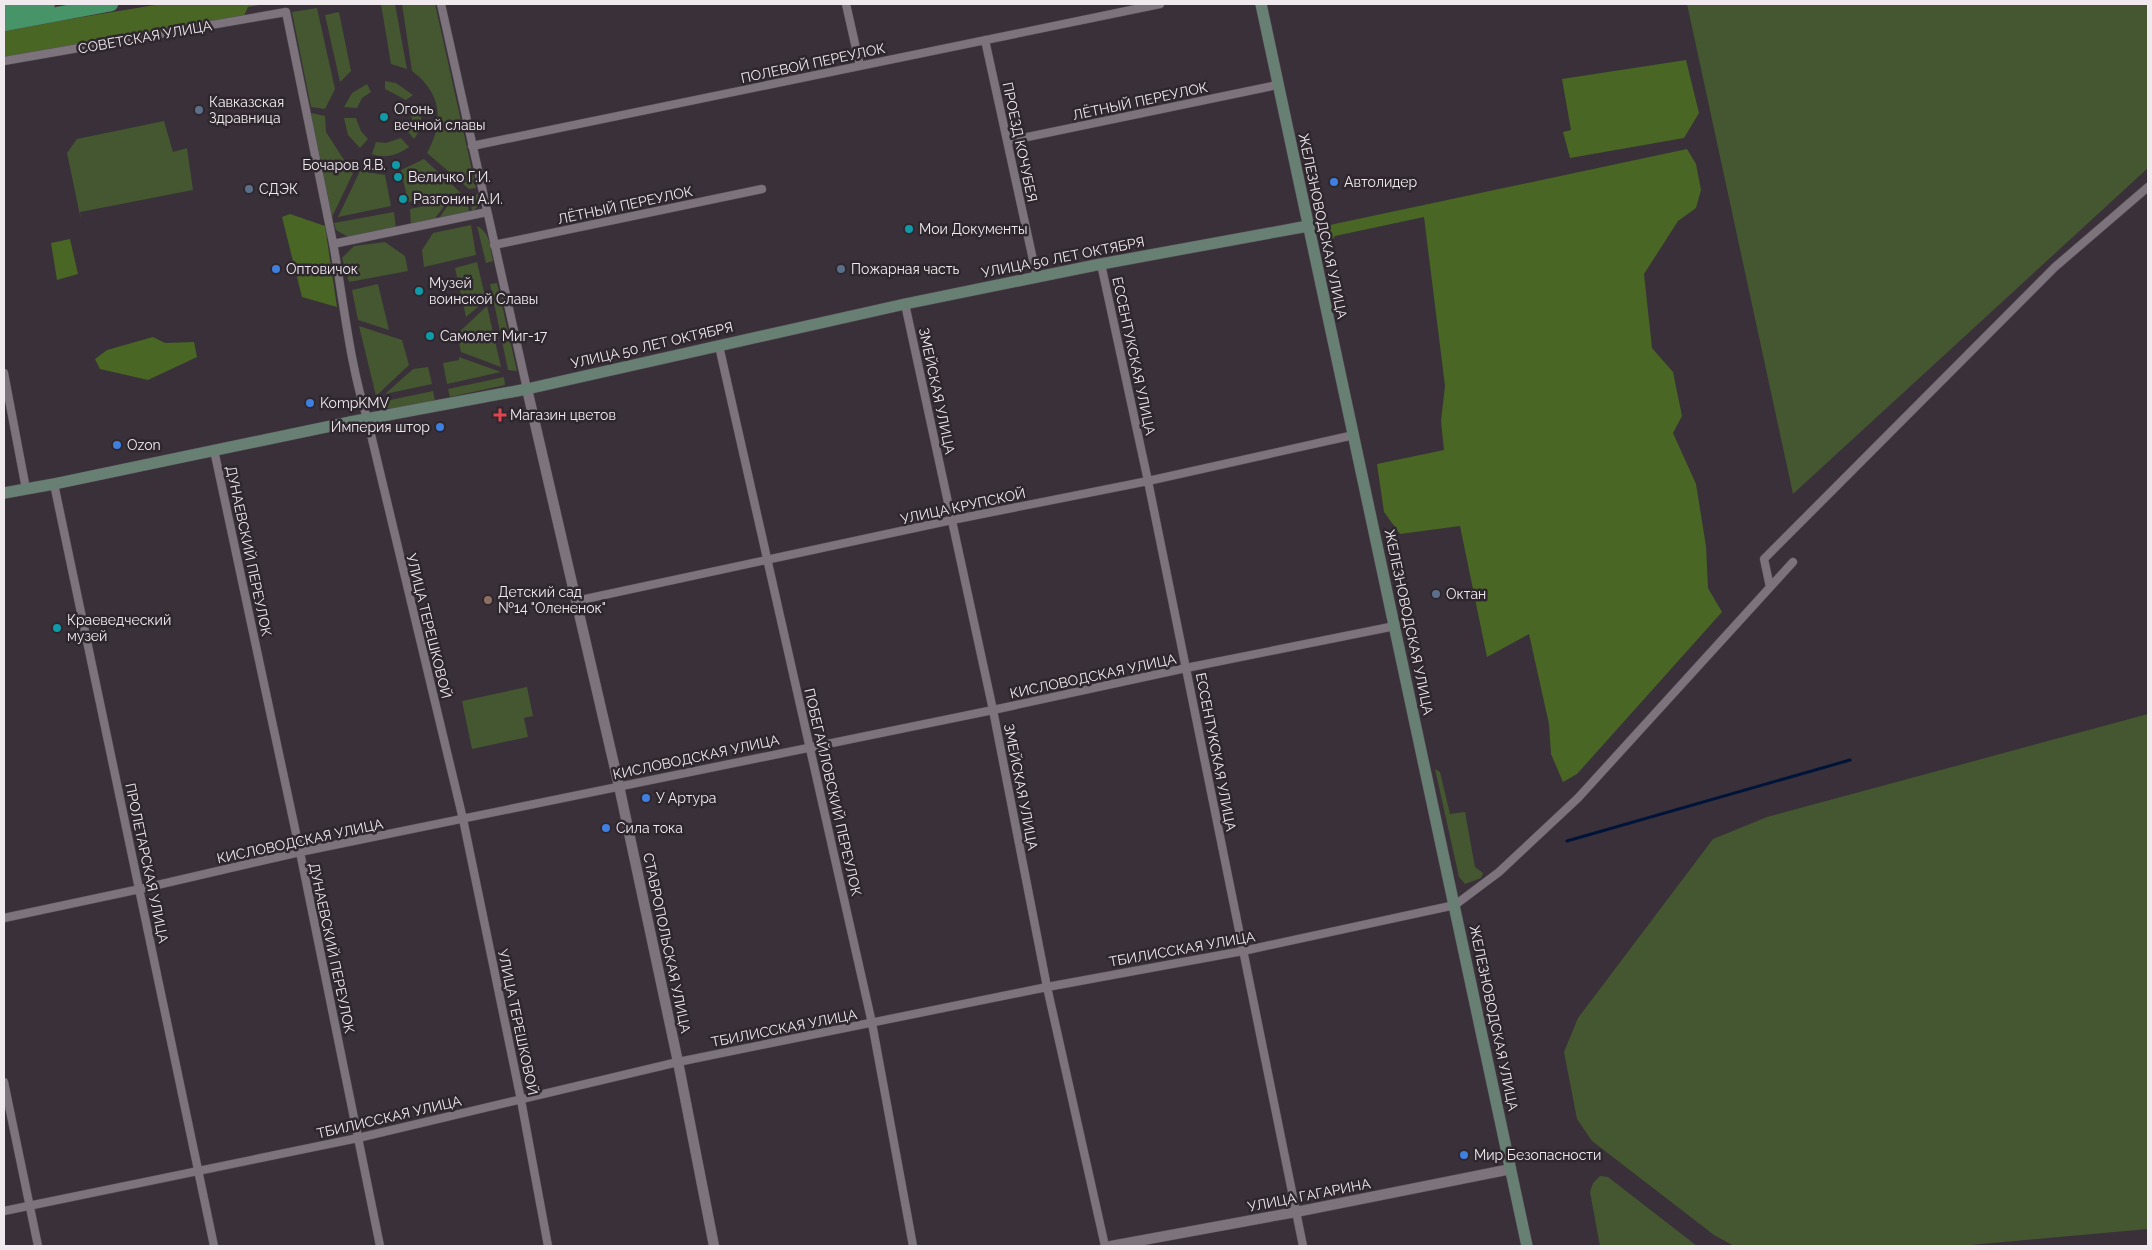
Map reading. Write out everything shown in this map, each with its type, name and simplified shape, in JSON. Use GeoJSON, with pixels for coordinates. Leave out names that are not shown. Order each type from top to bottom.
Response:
{"type":"FeatureCollection","features":[{"type":"Feature","properties":{"kind":"highway"},"geometry":{"type":"LineString","coordinates":[[4,12],[48,4]]}},
{"type":"Feature","properties":{"kind":"highway"},"geometry":{"type":"LineString","coordinates":[[4,24],[111,4]]}},
{"type":"Feature","properties":{"kind":"main road","name":"ЖЕЛЕЗНОВОДСКАЯ УЛИЦА"},"geometry":{"type":"LineString","coordinates":[[1261,4],[1527,1246]]}},
{"type":"Feature","properties":{"kind":"main road","name":"УЛИЦА 50 ЛЕТ ОКТЯБРЯ"},"geometry":{"type":"LineString","coordinates":[[4,493],[367,418],[526,389],[905,304],[1101,264],[1308,226]]}},
{"type":"Feature","properties":{"kind":"street","name":"СТАВРОПОЛЬСКАЯ УЛИЦА"},"geometry":{"type":"LineString","coordinates":[[441,4],[526,389],[619,786],[678,1062],[714,1246]]}},
{"type":"Feature","properties":{"kind":"street"},"geometry":{"type":"LineString","coordinates":[[846,4],[860,66]]}},
{"type":"Feature","properties":{"kind":"street","name":"ПОЛЕВОЙ ПЕРЕУЛОК"},"geometry":{"type":"LineString","coordinates":[[472,146],[1160,4]]}},
{"type":"Feature","properties":{"kind":"street","name":"СОВЕТСКАЯ УЛИЦА"},"geometry":{"type":"LineString","coordinates":[[4,61],[286,12]]}},
{"type":"Feature","properties":{"kind":"street","name":"УЛИЦА ТЕРЕШКОВОЙ"},"geometry":{"type":"LineString","coordinates":[[286,12],[333,244],[344,319],[359,393],[367,418],[463,819],[521,1100],[548,1246]]}},
{"type":"Feature","properties":{"kind":"street","name":"ПРОЕЗД КОЧУБЕЯ"},"geometry":{"type":"LineString","coordinates":[[985,40],[1037,278]]}},
{"type":"Feature","properties":{"kind":"street","name":"ЛЁТНЫЙ ПЕРЕУЛОК"},"geometry":{"type":"LineString","coordinates":[[1008,141],[1277,84]]}},
{"type":"Feature","properties":{"kind":"street"},"geometry":{"type":"LineString","coordinates":[[1770,587],[1764,559],[2055,267],[2148,187]]}},
{"type":"Feature","properties":{"kind":"street","name":"ЛЁТНЫЙ ПЕРЕУЛОК"},"geometry":{"type":"LineString","coordinates":[[494,245],[762,189]]}},
{"type":"Feature","properties":{"kind":"street"},"geometry":{"type":"LineString","coordinates":[[333,244],[487,212]]}},
{"type":"Feature","properties":{"kind":"street","name":"ЕССЕНТУКСКАЯ УЛИЦА"},"geometry":{"type":"LineString","coordinates":[[1101,264],[1148,481],[1303,1246]]}},
{"type":"Feature","properties":{"kind":"street","name":"ЗМЕЙСКАЯ УЛИЦА"},"geometry":{"type":"LineString","coordinates":[[905,304],[994,710],[1047,986],[1105,1246]]}},
{"type":"Feature","properties":{"kind":"street","name":"ПОБЕГАЙЛОВСКИЙ ПЕРЕУЛОК"},"geometry":{"type":"LineString","coordinates":[[720,346],[872,1023],[913,1246]]}},
{"type":"Feature","properties":{"kind":"street"},"geometry":{"type":"LineString","coordinates":[[4,373],[26,489]]}},
{"type":"Feature","properties":{"kind":"street","name":"УЛИЦА КРУПСКОЙ"},"geometry":{"type":"LineString","coordinates":[[576,601],[952,520],[1148,481],[1354,435]]}},
{"type":"Feature","properties":{"kind":"street","name":"ДУНАЕВСКИЙ ПЕРЕУЛОК"},"geometry":{"type":"LineString","coordinates":[[214,450],[300,852],[380,1246]]}},
{"type":"Feature","properties":{"kind":"street","name":"ПРОЛЕТАРСКАЯ УЛИЦА"},"geometry":{"type":"LineString","coordinates":[[54,484],[214,1246]]}},
{"type":"Feature","properties":{"kind":"street"},"geometry":{"type":"LineString","coordinates":[[1455,905],[1499,872],[1578,798],[1793,562]]}},
{"type":"Feature","properties":{"kind":"street","name":"КИСЛОВОДСКАЯ УЛИЦА"},"geometry":{"type":"LineString","coordinates":[[4,918],[300,852],[1395,626]]}},
{"type":"Feature","properties":{"kind":"street","name":"ТБИЛИССКАЯ УЛИЦА"},"geometry":{"type":"LineString","coordinates":[[4,1211],[358,1138],[678,1062],[1047,986],[1243,951],[1455,905]]}},
{"type":"Feature","properties":{"kind":"street"},"geometry":{"type":"LineString","coordinates":[[4,1082],[38,1246]]}},
{"type":"Feature","properties":{"kind":"street","name":"УЛИЦА ГАГАРИНА"},"geometry":{"type":"LineString","coordinates":[[1111,1246],[1296,1212],[1511,1169]]}},
{"type":"Feature","properties":{"kind":"green space"},"geometry":{"type":"Polygon","coordinates":[[[161,4],[265,4],[248,7],[243,18],[4,57],[4,30],[161,4]]]}},
{"type":"Feature","properties":{"kind":"green space"},"geometry":{"type":"Polygon","coordinates":[[[381,4],[395,4],[407,69],[391,64],[381,4]]]}},
{"type":"Feature","properties":{"kind":"green space"},"geometry":{"type":"Polygon","coordinates":[[[402,4],[435,4],[476,188],[469,189],[427,153],[436,130],[437,109],[429,89],[412,71],[402,4]]]}},
{"type":"Feature","properties":{"kind":"green space"},"geometry":{"type":"Polygon","coordinates":[[[1687,4],[2148,4],[2148,168],[1793,494],[1687,4]]]}},
{"type":"Feature","properties":{"kind":"green space"},"geometry":{"type":"Polygon","coordinates":[[[317,8],[335,89],[325,109],[311,107],[292,12],[317,8]]]}},
{"type":"Feature","properties":{"kind":"green space"},"geometry":{"type":"Polygon","coordinates":[[[339,12],[351,71],[340,82],[325,15],[339,12]]]}},
{"type":"Feature","properties":{"kind":"green space"},"geometry":{"type":"Polygon","coordinates":[[[1686,60],[1699,113],[1684,138],[1570,158],[1563,132],[1571,130],[1562,79],[1686,60]]]}},
{"type":"Feature","properties":{"kind":"green space"},"geometry":{"type":"Polygon","coordinates":[[[385,81],[396,83],[413,95],[406,100],[385,89],[385,81]]]}},
{"type":"Feature","properties":{"kind":"green space"},"geometry":{"type":"Polygon","coordinates":[[[367,84],[371,92],[362,98],[357,108],[344,107],[352,93],[367,84]]]}},
{"type":"Feature","properties":{"kind":"green space"},"geometry":{"type":"Polygon","coordinates":[[[419,104],[421,122],[414,139],[408,132],[412,118],[409,108],[419,104]]]}},
{"type":"Feature","properties":{"kind":"green space"},"geometry":{"type":"Polygon","coordinates":[[[311,113],[325,116],[326,132],[346,163],[355,169],[332,217],[311,113]]]}},
{"type":"Feature","properties":{"kind":"green space"},"geometry":{"type":"Polygon","coordinates":[[[344,118],[356,118],[361,131],[368,139],[360,148],[348,135],[344,118]]]}},
{"type":"Feature","properties":{"kind":"green space"},"geometry":{"type":"Polygon","coordinates":[[[164,121],[173,152],[187,148],[193,190],[80,212],[81,220],[67,153],[77,139],[164,121]]]}},
{"type":"Feature","properties":{"kind":"green space"},"geometry":{"type":"Polygon","coordinates":[[[401,138],[409,147],[405,150],[387,156],[372,154],[376,142],[386,143],[401,138]]]}},
{"type":"Feature","properties":{"kind":"green space"},"geometry":{"type":"Polygon","coordinates":[[[1687,149],[1696,164],[1701,190],[1696,208],[1678,221],[1644,274],[1652,348],[1673,372],[1682,416],[1673,433],[1696,484],[1706,546],[1708,588],[1722,612],[1577,774],[1563,782],[1551,754],[1549,724],[1529,634],[1487,657],[1460,526],[1400,534],[1384,512],[1377,464],[1444,450],[1441,421],[1445,386],[1424,217],[1335,236],[1329,245],[1325,226],[1687,149]]]}},
{"type":"Feature","properties":{"kind":"green space"},"geometry":{"type":"Polygon","coordinates":[[[424,159],[461,193],[408,202],[401,170],[424,159]]]}},
{"type":"Feature","properties":{"kind":"green space"},"geometry":{"type":"Polygon","coordinates":[[[360,171],[385,175],[391,206],[338,217],[360,171]]]}},
{"type":"Feature","properties":{"kind":"green space"},"geometry":{"type":"Polygon","coordinates":[[[478,194],[479,204],[472,212],[470,197],[478,194]]]}},
{"type":"Feature","properties":{"kind":"green space"},"geometry":{"type":"Polygon","coordinates":[[[467,197],[469,213],[438,220],[452,199],[467,197]]]}},
{"type":"Feature","properties":{"kind":"green space"},"geometry":{"type":"Polygon","coordinates":[[[448,201],[433,221],[411,226],[410,209],[448,201]]]}},
{"type":"Feature","properties":{"kind":"green space"},"geometry":{"type":"Polygon","coordinates":[[[394,212],[396,229],[350,238],[336,230],[334,223],[394,212]]]}},
{"type":"Feature","properties":{"kind":"green space"},"geometry":{"type":"Polygon","coordinates":[[[290,214],[325,226],[337,307],[302,297],[282,217],[290,214]]]}},
{"type":"Feature","properties":{"kind":"green space"},"geometry":{"type":"Polygon","coordinates":[[[471,225],[476,255],[424,267],[422,250],[433,233],[471,225]]]}},
{"type":"Feature","properties":{"kind":"green space"},"geometry":{"type":"Polygon","coordinates":[[[477,226],[482,229],[487,237],[493,261],[486,263],[477,226]]]}},
{"type":"Feature","properties":{"kind":"green space"},"geometry":{"type":"Polygon","coordinates":[[[70,239],[78,274],[57,280],[51,243],[70,239]]]}},
{"type":"Feature","properties":{"kind":"green space"},"geometry":{"type":"Polygon","coordinates":[[[385,242],[405,256],[408,271],[349,282],[342,258],[354,246],[385,242]]]}},
{"type":"Feature","properties":{"kind":"green space"},"geometry":{"type":"Polygon","coordinates":[[[477,262],[486,300],[466,317],[455,268],[477,262]]]}},
{"type":"Feature","properties":{"kind":"green space"},"geometry":{"type":"Polygon","coordinates":[[[497,283],[517,371],[508,370],[490,284],[497,283]]]}},
{"type":"Feature","properties":{"kind":"green space"},"geometry":{"type":"Polygon","coordinates":[[[378,284],[389,330],[358,320],[352,290],[378,284]]]}},
{"type":"Feature","properties":{"kind":"green space"},"geometry":{"type":"Polygon","coordinates":[[[487,306],[501,367],[461,352],[457,334],[487,306]]]}},
{"type":"Feature","properties":{"kind":"green space"},"geometry":{"type":"Polygon","coordinates":[[[359,326],[402,340],[409,365],[376,396],[359,326]]]}},
{"type":"Feature","properties":{"kind":"green space"},"geometry":{"type":"Polygon","coordinates":[[[153,337],[165,343],[194,342],[197,357],[148,380],[100,369],[95,359],[107,350],[153,337]]]}},
{"type":"Feature","properties":{"kind":"green space"},"geometry":{"type":"Polygon","coordinates":[[[459,357],[501,372],[447,384],[443,363],[459,360],[459,357]]]}},
{"type":"Feature","properties":{"kind":"green space"},"geometry":{"type":"Polygon","coordinates":[[[428,367],[432,384],[385,394],[413,369],[428,367]]]}},
{"type":"Feature","properties":{"kind":"green space"},"geometry":{"type":"Polygon","coordinates":[[[504,377],[505,385],[450,397],[448,389],[504,377]]]}},
{"type":"Feature","properties":{"kind":"green space"},"geometry":{"type":"Polygon","coordinates":[[[433,391],[435,401],[413,407],[397,409],[382,407],[376,403],[433,391]]]}},
{"type":"Feature","properties":{"kind":"green space"},"geometry":{"type":"Polygon","coordinates":[[[527,687],[533,716],[524,718],[528,737],[472,749],[462,701],[527,687]]]}},
{"type":"Feature","properties":{"kind":"green space"},"geometry":{"type":"Polygon","coordinates":[[[2148,714],[2148,1229],[1959,1246],[1734,1246],[1714,1235],[1592,1141],[1577,1119],[1564,1052],[1578,1018],[1713,839],[1767,817],[2148,714]]]}},
{"type":"Feature","properties":{"kind":"green space"},"geometry":{"type":"Polygon","coordinates":[[[1435,769],[1440,772],[1450,814],[1465,812],[1475,867],[1483,873],[1481,878],[1465,884],[1459,877],[1435,769]]]}},
{"type":"Feature","properties":{"kind":"green space"},"geometry":{"type":"Polygon","coordinates":[[[1600,1176],[1608,1177],[1697,1246],[1600,1246],[1590,1192],[1593,1183],[1600,1176]]]}},
{"type":"Feature","properties":{"kind":"waterway"},"geometry":{"type":"LineString","coordinates":[[1567,841],[1850,760]]}},
{"type":"Feature","properties":{"kind":"place","name":"Кавказская Здравница"},"geometry":{"type":"Point","coordinates":[199,110]}},
{"type":"Feature","properties":{"kind":"place","name":"Огонь вечной славы"},"geometry":{"type":"Point","coordinates":[384,117]}},
{"type":"Feature","properties":{"kind":"place","name":"Бочаров Я.В."},"geometry":{"type":"Point","coordinates":[396,165]}},
{"type":"Feature","properties":{"kind":"place","name":"Величко Г.И."},"geometry":{"type":"Point","coordinates":[398,177]}},
{"type":"Feature","properties":{"kind":"place","name":"Автолидер"},"geometry":{"type":"Point","coordinates":[1334,182]}},
{"type":"Feature","properties":{"kind":"place","name":"СДЭК"},"geometry":{"type":"Point","coordinates":[249,189]}},
{"type":"Feature","properties":{"kind":"place","name":"Разгонин А.И."},"geometry":{"type":"Point","coordinates":[403,199]}},
{"type":"Feature","properties":{"kind":"place","name":"Мои Документы"},"geometry":{"type":"Point","coordinates":[909,229]}},
{"type":"Feature","properties":{"kind":"place","name":"Оптовичок"},"geometry":{"type":"Point","coordinates":[276,269]}},
{"type":"Feature","properties":{"kind":"place","name":"Пожарная часть"},"geometry":{"type":"Point","coordinates":[841,269]}},
{"type":"Feature","properties":{"kind":"place","name":"Музей воинской Славы"},"geometry":{"type":"Point","coordinates":[419,291]}},
{"type":"Feature","properties":{"kind":"place","name":"Самолет Миг-17"},"geometry":{"type":"Point","coordinates":[430,336]}},
{"type":"Feature","properties":{"kind":"place","name":"KompKMV"},"geometry":{"type":"Point","coordinates":[310,403]}},
{"type":"Feature","properties":{"kind":"place","name":"Магазин цветов"},"geometry":{"type":"Point","coordinates":[500,415]}},
{"type":"Feature","properties":{"kind":"place","name":"Империя штор"},"geometry":{"type":"Point","coordinates":[440,427]}},
{"type":"Feature","properties":{"kind":"place","name":"Ozon"},"geometry":{"type":"Point","coordinates":[117,445]}},
{"type":"Feature","properties":{"kind":"place","name":"Октан"},"geometry":{"type":"Point","coordinates":[1436,594]}},
{"type":"Feature","properties":{"kind":"place","name":"Детский сад №14 \"Олененок\""},"geometry":{"type":"Point","coordinates":[488,600]}},
{"type":"Feature","properties":{"kind":"place","name":"Краеведческий музей"},"geometry":{"type":"Point","coordinates":[57,628]}},
{"type":"Feature","properties":{"kind":"place","name":"У Артура"},"geometry":{"type":"Point","coordinates":[646,798]}},
{"type":"Feature","properties":{"kind":"place","name":"Сила тока"},"geometry":{"type":"Point","coordinates":[606,828]}},
{"type":"Feature","properties":{"kind":"place","name":"Мир Безопасности"},"geometry":{"type":"Point","coordinates":[1464,1155]}}]}
